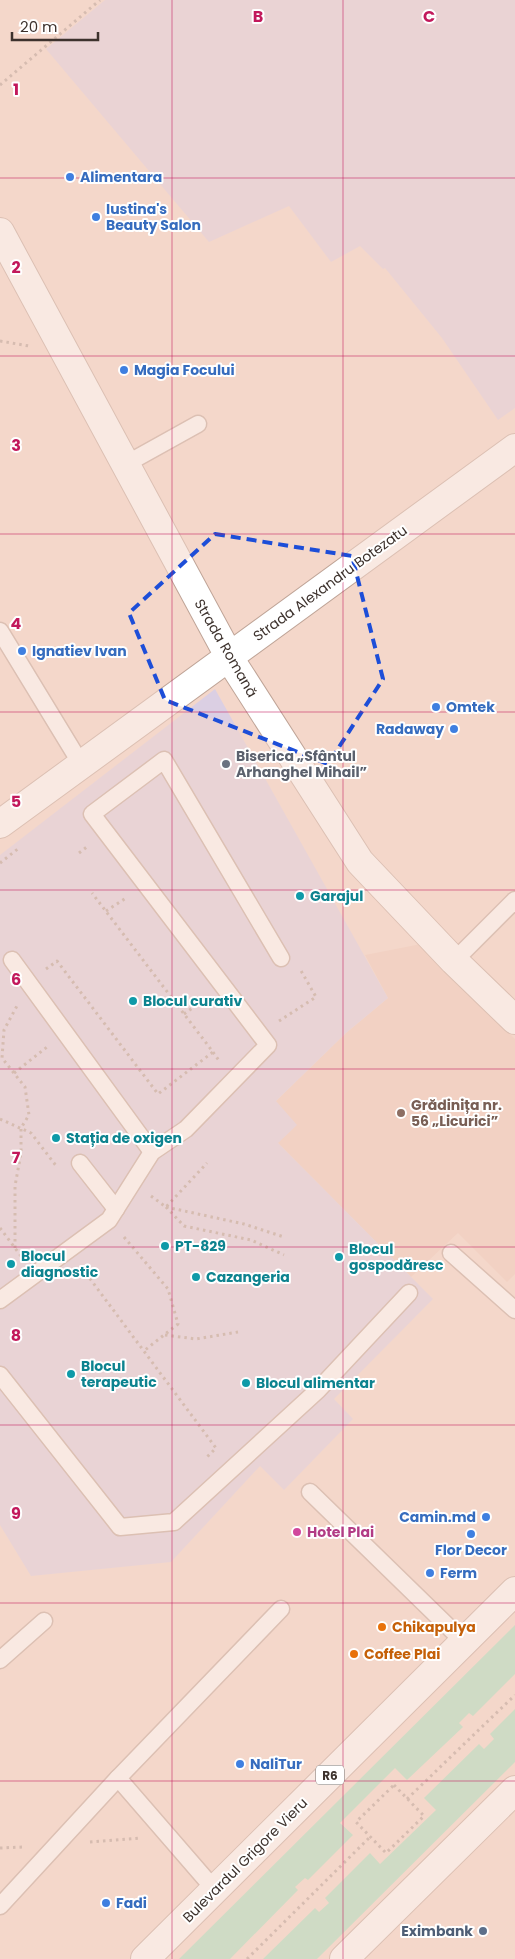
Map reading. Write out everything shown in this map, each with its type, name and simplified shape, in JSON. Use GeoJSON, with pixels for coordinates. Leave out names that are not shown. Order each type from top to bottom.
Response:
{"type":"FeatureCollection","features":[{"type":"Feature","properties":{"kind":"street","name":"Strada Romană"},"geometry":{"type":"LineString","coordinates":[[0,232],[229,656],[360,862],[454,961],[515,1020]]}},
{"type":"Feature","properties":{"kind":"street","name":"Strada Alexandru Botezatu"},"geometry":{"type":"LineString","coordinates":[[0,824],[515,448]]}},
{"type":"Feature","properties":{"kind":"street","name":"Bulevardul Grigore Vieru"},"geometry":{"type":"LineString","coordinates":[[145,1959],[515,1591]]}},
{"type":"Feature","properties":{"kind":"street"},"geometry":{"type":"LineString","coordinates":[[344,1959],[515,1790]]}},
{"type":"Feature","properties":{"kind":"lane"},"geometry":{"type":"LineString","coordinates":[[126,464],[198,424]]}},
{"type":"Feature","properties":{"kind":"lane"},"geometry":{"type":"LineString","coordinates":[[0,631],[81,764]]}},
{"type":"Feature","properties":{"kind":"lane"},"geometry":{"type":"LineString","coordinates":[[0,1300],[68,1250],[112,1214],[152,1152],[186,1129],[268,1045],[92,814],[164,760],[281,958]]}},
{"type":"Feature","properties":{"kind":"lane"},"geometry":{"type":"LineString","coordinates":[[454,961],[515,900]]}},
{"type":"Feature","properties":{"kind":"lane"},"geometry":{"type":"LineString","coordinates":[[12,960],[152,1152]]}},
{"type":"Feature","properties":{"kind":"lane"},"geometry":{"type":"LineString","coordinates":[[80,1163],[112,1214]]}},
{"type":"Feature","properties":{"kind":"lane"},"geometry":{"type":"LineString","coordinates":[[451,1253],[515,1310]]}},
{"type":"Feature","properties":{"kind":"lane"},"geometry":{"type":"LineString","coordinates":[[0,1374],[120,1527],[174,1522],[318,1390],[409,1293]]}},
{"type":"Feature","properties":{"kind":"lane"},"geometry":{"type":"LineString","coordinates":[[310,1492],[464,1642]]}},
{"type":"Feature","properties":{"kind":"lane"},"geometry":{"type":"LineString","coordinates":[[0,1906],[118,1778],[281,1609]]}},
{"type":"Feature","properties":{"kind":"lane"},"geometry":{"type":"LineString","coordinates":[[0,1660],[44,1621]]}},
{"type":"Feature","properties":{"kind":"lane"},"geometry":{"type":"LineString","coordinates":[[118,1778],[215,1890]]}},
{"type":"Feature","properties":{"kind":"path"},"geometry":{"type":"LineString","coordinates":[[0,85],[100,0]]}},
{"type":"Feature","properties":{"kind":"path"},"geometry":{"type":"LineString","coordinates":[[0,863],[22,846]]}},
{"type":"Feature","properties":{"kind":"path"},"geometry":{"type":"LineString","coordinates":[[15,1248],[15,1186],[21,1153],[21,1128],[29,1116],[25,1087],[2,1058],[4,1030],[28,983],[57,961],[158,1094],[213,1052],[92,893]]}},
{"type":"Feature","properties":{"kind":"path"},"geometry":{"type":"LineString","coordinates":[[260,1034],[316,996],[298,964],[281,958]]}},
{"type":"Feature","properties":{"kind":"path"},"geometry":{"type":"LineString","coordinates":[[184,1014],[213,992]]}},
{"type":"Feature","properties":{"kind":"path"},"geometry":{"type":"LineString","coordinates":[[14,1074],[65,1033]]}},
{"type":"Feature","properties":{"kind":"path"},"geometry":{"type":"LineString","coordinates":[[0,1119],[31,1133],[62,1173],[80,1163]]}},
{"type":"Feature","properties":{"kind":"path"},"geometry":{"type":"LineString","coordinates":[[166,1207],[207,1163]]}},
{"type":"Feature","properties":{"kind":"path"},"geometry":{"type":"LineString","coordinates":[[133,1184],[166,1207],[184,1226],[251,1240],[284,1254]]}},
{"type":"Feature","properties":{"kind":"path"},"geometry":{"type":"LineString","coordinates":[[166,1207],[244,1224],[284,1237]]}},
{"type":"Feature","properties":{"kind":"path"},"geometry":{"type":"LineString","coordinates":[[112,1214],[168,1289],[178,1324],[145,1350]]}},
{"type":"Feature","properties":{"kind":"path"},"geometry":{"type":"LineString","coordinates":[[0,1228],[35,1275]]}},
{"type":"Feature","properties":{"kind":"path"},"geometry":{"type":"LineString","coordinates":[[68,1250],[145,1350],[216,1448],[206,1459],[221,1479]]}},
{"type":"Feature","properties":{"kind":"path"},"geometry":{"type":"LineString","coordinates":[[164,1335],[196,1339],[238,1332]]}},
{"type":"Feature","properties":{"kind":"path"},"geometry":{"type":"LineString","coordinates":[[408,1799],[515,1694]]}},
{"type":"Feature","properties":{"kind":"path"},"geometry":{"type":"LineString","coordinates":[[394,1785],[408,1799],[424,1816],[386,1853],[356,1822],[394,1785]]}},
{"type":"Feature","properties":{"kind":"path"},"geometry":{"type":"LineString","coordinates":[[55,1845],[169,1836]]}},
{"type":"Feature","properties":{"kind":"path"},"geometry":{"type":"LineString","coordinates":[[247,1959],[370,1837]]}},
{"type":"Feature","properties":{"kind":"highlighted area"},"geometry":{"type":"Polygon","coordinates":[[[215,534],[352,556],[383,679],[328,764],[165,700],[129,613],[215,534]]]}},
{"type":"Feature","properties":{"kind":"shaded area"},"geometry":{"type":"Polygon","coordinates":[[[105,0],[515,0],[515,408],[498,420],[442,338],[385,268],[383,269],[360,246],[331,262],[289,206],[209,242],[46,49],[105,0]]]}},
{"type":"Feature","properties":{"kind":"shaded area"},"geometry":{"type":"Polygon","coordinates":[[[215,689],[388,998],[346,1033],[276,1101],[297,1125],[278,1143],[433,1299],[334,1399],[353,1419],[284,1490],[260,1466],[171,1562],[31,1576],[0,1525],[0,855],[215,689]]]}},
{"type":"Feature","properties":{"kind":"shaded area","name":"Grădinița nr. 56 „Licurici”"},"geometry":{"type":"Polygon","coordinates":[[[421,944],[515,1039],[515,1274],[507,1282],[458,1233],[411,1277],[278,1143],[275,1102],[346,1033],[388,998],[365,955],[421,944]]]}},
{"type":"Feature","properties":{"kind":"green space"},"geometry":{"type":"Polygon","coordinates":[[[515,1625],[515,1674],[473,1716],[469,1713],[459,1723],[463,1727],[407,1780],[395,1768],[340,1823],[353,1835],[308,1880],[305,1878],[295,1887],[298,1890],[230,1959],[179,1959],[515,1625]]]}},
{"type":"Feature","properties":{"kind":"green space"},"geometry":{"type":"Polygon","coordinates":[[[515,1709],[515,1762],[317,1959],[263,1959],[315,1908],[319,1912],[329,1903],[325,1898],[370,1853],[380,1864],[436,1810],[424,1798],[479,1744],[484,1749],[494,1739],[490,1734],[515,1709]]]}},
{"type":"Feature","properties":{"kind":"place","name":"Alimentara"},"geometry":{"type":"Point","coordinates":[70,177]}},
{"type":"Feature","properties":{"kind":"place","name":"Iustina's Beauty Salon"},"geometry":{"type":"Point","coordinates":[96,217]}},
{"type":"Feature","properties":{"kind":"place","name":"Magia Focului"},"geometry":{"type":"Point","coordinates":[124,370]}},
{"type":"Feature","properties":{"kind":"place","name":"Ignatiev Ivan"},"geometry":{"type":"Point","coordinates":[22,651]}},
{"type":"Feature","properties":{"kind":"place","name":"Omtek"},"geometry":{"type":"Point","coordinates":[436,707]}},
{"type":"Feature","properties":{"kind":"place","name":"Radaway"},"geometry":{"type":"Point","coordinates":[454,729]}},
{"type":"Feature","properties":{"kind":"place","name":"Biserica „Sfântul Arhanghel Mihail”"},"geometry":{"type":"Point","coordinates":[226,764]}},
{"type":"Feature","properties":{"kind":"place","name":"Garajul"},"geometry":{"type":"Point","coordinates":[300,896]}},
{"type":"Feature","properties":{"kind":"place","name":"Blocul curativ"},"geometry":{"type":"Point","coordinates":[133,1001]}},
{"type":"Feature","properties":{"kind":"place","name":"Grădinița nr. 56 „Licurici”"},"geometry":{"type":"Point","coordinates":[401,1113]}},
{"type":"Feature","properties":{"kind":"place","name":"Stația de oxigen"},"geometry":{"type":"Point","coordinates":[56,1138]}},
{"type":"Feature","properties":{"kind":"place","name":"PT-829"},"geometry":{"type":"Point","coordinates":[165,1246]}},
{"type":"Feature","properties":{"kind":"place","name":"Blocul gospodăresc"},"geometry":{"type":"Point","coordinates":[339,1257]}},
{"type":"Feature","properties":{"kind":"place","name":"Blocul diagnostic"},"geometry":{"type":"Point","coordinates":[11,1264]}},
{"type":"Feature","properties":{"kind":"place","name":"Cazangeria"},"geometry":{"type":"Point","coordinates":[196,1277]}},
{"type":"Feature","properties":{"kind":"place","name":"Blocul terapeutic"},"geometry":{"type":"Point","coordinates":[71,1374]}},
{"type":"Feature","properties":{"kind":"place","name":"Blocul alimentar"},"geometry":{"type":"Point","coordinates":[246,1383]}},
{"type":"Feature","properties":{"kind":"place","name":"Camin.md"},"geometry":{"type":"Point","coordinates":[486,1517]}},
{"type":"Feature","properties":{"kind":"place","name":"Hotel Plai"},"geometry":{"type":"Point","coordinates":[297,1532]}},
{"type":"Feature","properties":{"kind":"place","name":"Flor Decor"},"geometry":{"type":"Point","coordinates":[471,1534]}},
{"type":"Feature","properties":{"kind":"place","name":"Ferm"},"geometry":{"type":"Point","coordinates":[430,1573]}},
{"type":"Feature","properties":{"kind":"place","name":"Chikapulya"},"geometry":{"type":"Point","coordinates":[382,1627]}},
{"type":"Feature","properties":{"kind":"place","name":"Coffee Plai"},"geometry":{"type":"Point","coordinates":[354,1654]}},
{"type":"Feature","properties":{"kind":"place","name":"NaliTur"},"geometry":{"type":"Point","coordinates":[240,1764]}},
{"type":"Feature","properties":{"kind":"place","name":"Fadi"},"geometry":{"type":"Point","coordinates":[106,1903]}},
{"type":"Feature","properties":{"kind":"place","name":"Eximbank"},"geometry":{"type":"Point","coordinates":[483,1931]}}]}
